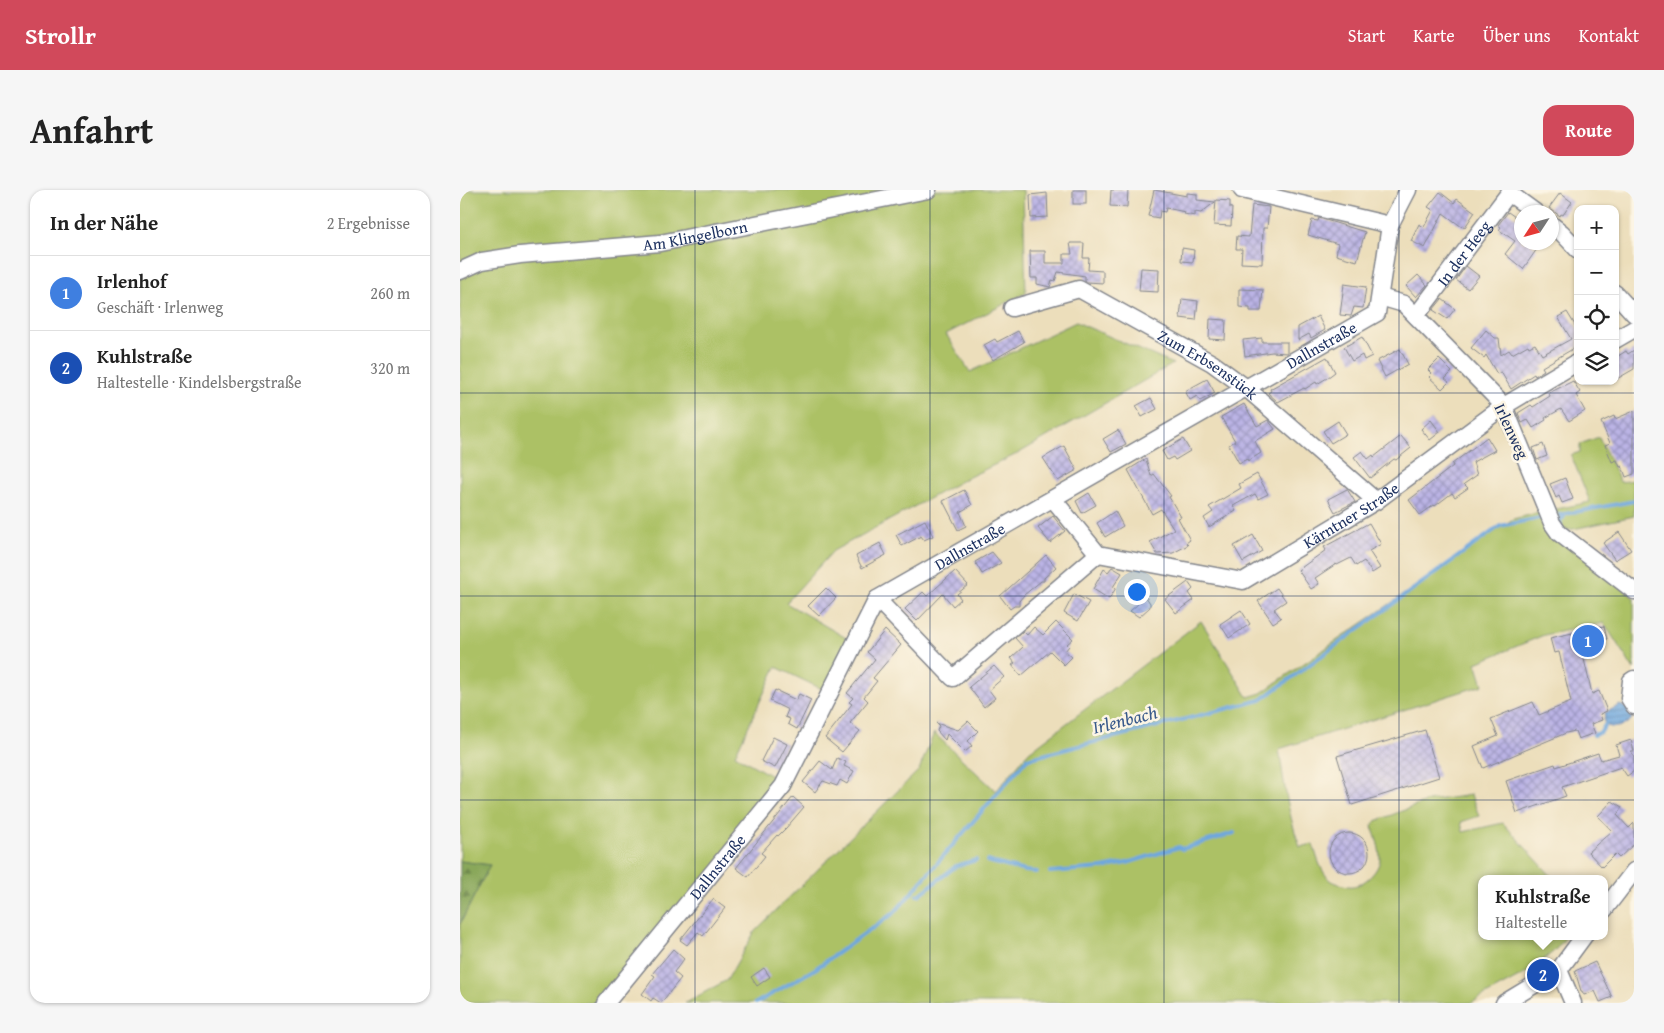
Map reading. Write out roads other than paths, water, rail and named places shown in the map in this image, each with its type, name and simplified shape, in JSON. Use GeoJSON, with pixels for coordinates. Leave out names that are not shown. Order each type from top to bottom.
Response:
{"type":"FeatureCollection","features":[{"type":"Feature","properties":{"kind":"street","name":"Am Klingelborn"},"geometry":{"type":"LineString","coordinates":[[460,271],[482,261],[520,255],[660,243],[928,190]]}},
{"type":"Feature","properties":{"kind":"street"},"geometry":{"type":"LineString","coordinates":[[1242,190],[1390,225]]}},
{"type":"Feature","properties":{"kind":"street","name":"Dallnstraße"},"geometry":{"type":"LineString","coordinates":[[606,1003],[783,786],[877,599],[1377,313],[1390,225],[1408,190]]}},
{"type":"Feature","properties":{"kind":"street","name":"In der Heeg"},"geometry":{"type":"LineString","coordinates":[[1416,316],[1509,193],[1525,205]]}},
{"type":"Feature","properties":{"kind":"street"},"geometry":{"type":"LineString","coordinates":[[1559,230],[1574,246]]}},
{"type":"Feature","properties":{"kind":"street","name":"Zum Erbsenstück"},"geometry":{"type":"LineString","coordinates":[[1012,308],[1079,289],[1212,363],[1245,388],[1376,501]]}},
{"type":"Feature","properties":{"kind":"street"},"geometry":{"type":"LineString","coordinates":[[1617,295],[1634,314]]}},
{"type":"Feature","properties":{"kind":"street","name":"Irlenweg"},"geometry":{"type":"LineString","coordinates":[[1380,296],[1404,304],[1504,406],[1552,523],[1559,533],[1631,582]]}},
{"type":"Feature","properties":{"kind":"street"},"geometry":{"type":"LineString","coordinates":[[1619,337],[1634,328]]}},
{"type":"Feature","properties":{"kind":"street","name":"Kärntner Straße"},"geometry":{"type":"LineString","coordinates":[[1098,554],[1243,580],[1376,501],[1504,406],[1574,364]]}},
{"type":"Feature","properties":{"kind":"street"},"geometry":{"type":"LineString","coordinates":[[877,599],[953,678],[1098,554],[1053,499]]}},
{"type":"Feature","properties":{"kind":"street"},"geometry":{"type":"LineString","coordinates":[[1634,679],[1631,682],[1629,698],[1634,706]]}},
{"type":"Feature","properties":{"kind":"street"},"geometry":{"type":"LineString","coordinates":[[1608,905],[1634,871]]}},
{"type":"Feature","properties":{"kind":"street"},"geometry":{"type":"LineString","coordinates":[[1504,1003],[1558,970],[1581,940]]}},
{"type":"Feature","properties":{"kind":"street"},"geometry":{"type":"LineString","coordinates":[[1558,970],[1572,1003]]}},
{"type":"Feature","properties":{"kind":"water"},"geometry":{"type":"Polygon","coordinates":[[[1620,705],[1628,709],[1632,719],[1620,726],[1612,727],[1605,725],[1605,713],[1620,705]]]}},
{"type":"Feature","properties":{"kind":"waterway","name":"Irlenbach"},"geometry":{"type":"LineString","coordinates":[[1559,515],[1634,501]]}},
{"type":"Feature","properties":{"kind":"waterway"},"geometry":{"type":"LineString","coordinates":[[1561,524],[1559,520],[1565,514]]}},
{"type":"Feature","properties":{"kind":"waterway","name":"Irlenbach"},"geometry":{"type":"LineString","coordinates":[[756,1003],[815,969],[895,912],[1027,759],[1261,700],[1500,526],[1540,518]]}},
{"type":"Feature","properties":{"kind":"waterway"},"geometry":{"type":"LineString","coordinates":[[1594,735],[1601,732],[1605,725]]}},
{"type":"Feature","properties":{"kind":"waterway"},"geometry":{"type":"LineString","coordinates":[[1050,872],[1102,868],[1127,863],[1234,833]]}},
{"type":"Feature","properties":{"kind":"waterway"},"geometry":{"type":"LineString","coordinates":[[917,895],[956,866],[976,860]]}},
{"type":"Feature","properties":{"kind":"waterway"},"geometry":{"type":"LineString","coordinates":[[987,861],[1025,871],[1037,872]]}},
{"type":"Feature","properties":{"kind":"place","name":"Irlenhof"},"geometry":{"type":"Point","coordinates":[1588,641]}},
{"type":"Feature","properties":{"kind":"place","name":"Kuhlstraße"},"geometry":{"type":"Point","coordinates":[1543,975]}}]}
